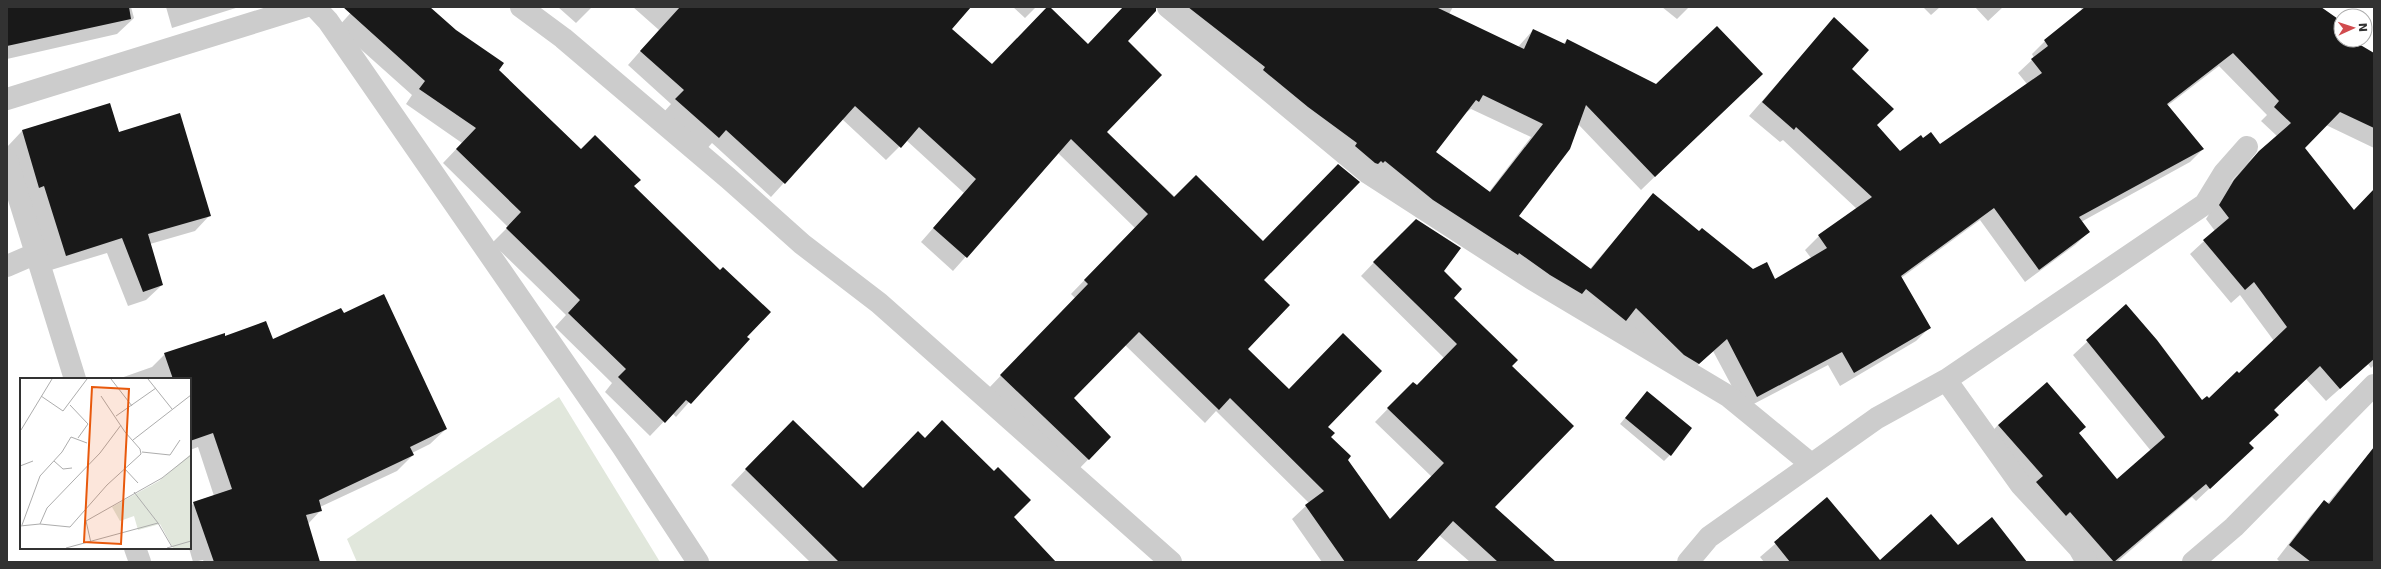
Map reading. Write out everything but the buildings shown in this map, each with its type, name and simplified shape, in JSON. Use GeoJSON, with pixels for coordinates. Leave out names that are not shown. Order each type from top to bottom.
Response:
{"type":"FeatureCollection","features":[{"type":"Feature","properties":{"kind":"street"},"geometry":{"type":"LineString","coordinates":[[7,99],[304,7]]}},
{"type":"Feature","properties":{"kind":"street"},"geometry":{"type":"LineString","coordinates":[[315,7],[328,21],[622,446],[698,562]]}},
{"type":"Feature","properties":{"kind":"street"},"geometry":{"type":"LineString","coordinates":[[521,7],[563,38],[728,178],[802,244],[879,303],[1167,561]]}},
{"type":"Feature","properties":{"kind":"street"},"geometry":{"type":"LineString","coordinates":[[1168,7],[1368,173],[1532,279],[1728,396],[1811,464]]}},
{"type":"Feature","properties":{"kind":"street"},"geometry":{"type":"LineString","coordinates":[[1688,562],[1709,538],[1877,418],[1946,380],[2205,204],[2224,173],[2247,147]]}},
{"type":"Feature","properties":{"kind":"street"},"geometry":{"type":"LineString","coordinates":[[7,160],[75,378]]}},
{"type":"Feature","properties":{"kind":"street"},"geometry":{"type":"LineString","coordinates":[[7,266],[37,253]]}},
{"type":"Feature","properties":{"kind":"street"},"geometry":{"type":"LineString","coordinates":[[1946,380],[2021,485],[2079,548],[2087,562]]}},
{"type":"Feature","properties":{"kind":"street"},"geometry":{"type":"LineString","coordinates":[[2193,562],[2234,527],[2374,385]]}},
{"type":"Feature","properties":{"kind":"street"},"geometry":{"type":"LineString","coordinates":[[135,549],[140,562]]}},
{"type":"Feature","properties":{"kind":"shaded area"},"geometry":{"type":"Polygon","coordinates":[[[559,397],[660,562],[357,562],[347,539],[559,397]]]}}]}
